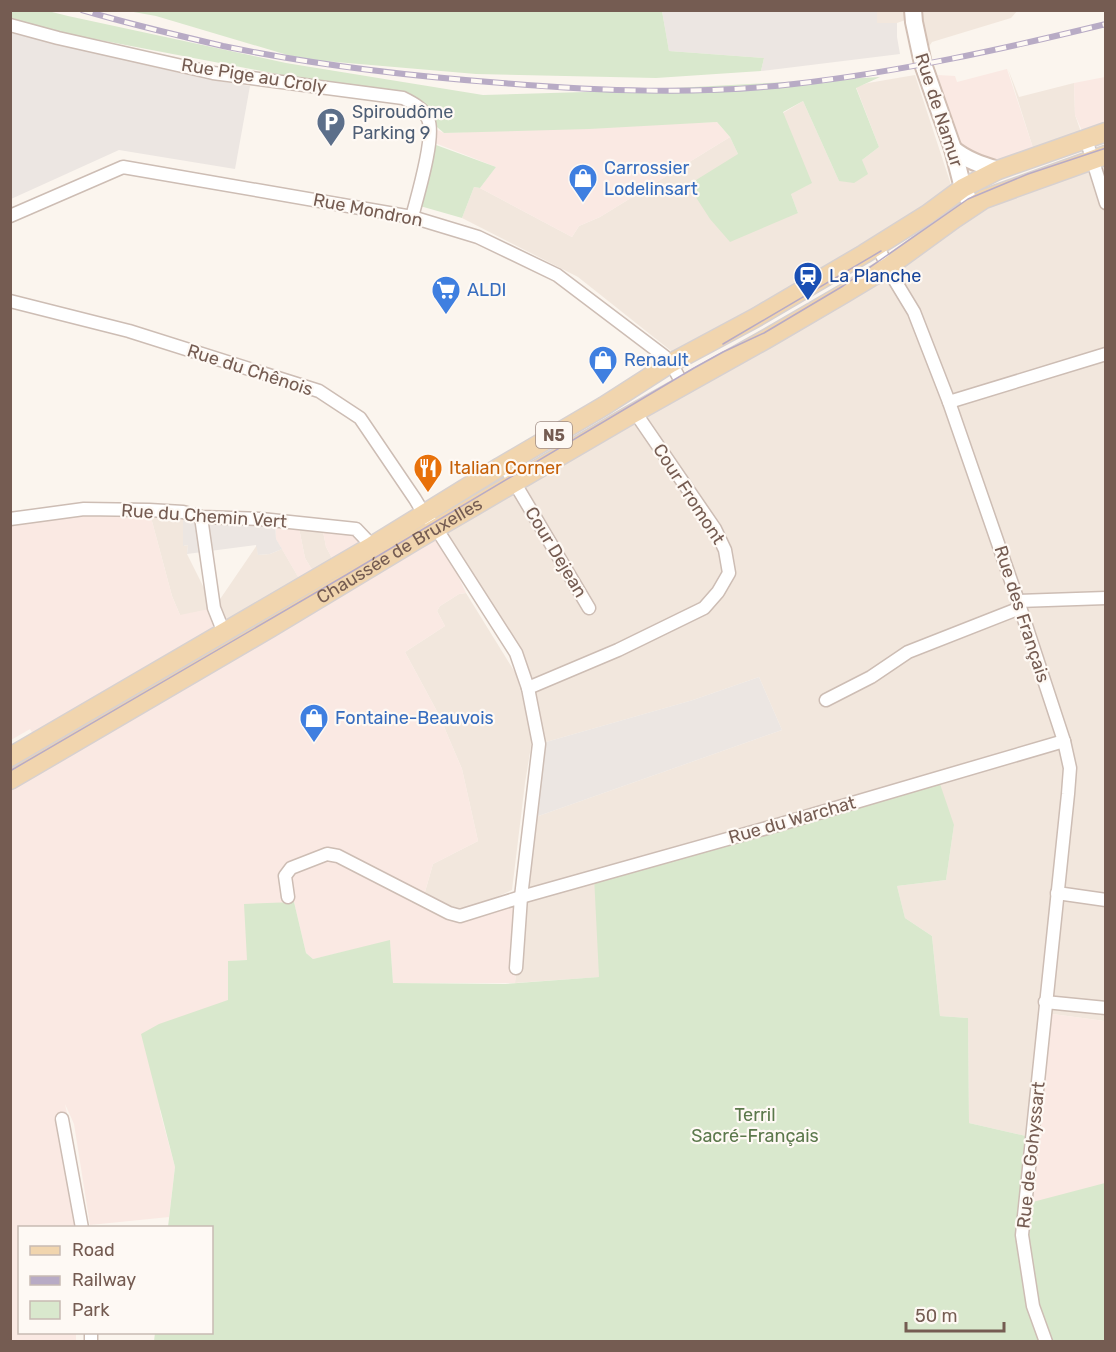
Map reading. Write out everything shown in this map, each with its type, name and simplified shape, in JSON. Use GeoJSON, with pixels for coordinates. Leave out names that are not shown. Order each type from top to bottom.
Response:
{"type":"FeatureCollection","features":[{"type":"Feature","properties":{"kind":"main road","name":"Rue de Namur"},"geometry":{"type":"LineString","coordinates":[[914,10],[921,58],[953,148],[964,192],[973,206]]}},
{"type":"Feature","properties":{"kind":"main road","name":"Chaussée de Bruxelles"},"geometry":{"type":"LineString","coordinates":[[431,522],[504,465],[671,363],[755,318],[877,245],[928,214],[963,188],[998,170],[1106,132]]}},
{"type":"Feature","properties":{"kind":"main road"},"geometry":{"type":"LineString","coordinates":[[953,148],[961,156],[998,170]]}},
{"type":"Feature","properties":{"kind":"main road","name":"Chaussée de Bruxelles"},"geometry":{"type":"LineString","coordinates":[[10,756],[224,633],[378,553],[431,522],[514,483],[768,338],[888,267],[973,206],[1099,157]]}},
{"type":"Feature","properties":{"kind":"main road","name":"Chaussée de Bruxelles"},"geometry":{"type":"LineString","coordinates":[[10,780],[270,628],[378,553]]}},
{"type":"Feature","properties":{"kind":"street","name":"Rue Pige au Croly"},"geometry":{"type":"LineString","coordinates":[[10,25],[213,73],[403,98],[418,106],[429,120],[430,141],[412,217]]}},
{"type":"Feature","properties":{"kind":"street"},"geometry":{"type":"LineString","coordinates":[[1086,139],[1099,157],[1106,202]]}},
{"type":"Feature","properties":{"kind":"street","name":"Rue Mondron"},"geometry":{"type":"LineString","coordinates":[[10,216],[123,167],[412,217],[478,237],[556,274],[664,356],[671,363],[683,385]]}},
{"type":"Feature","properties":{"kind":"street","name":"Rue des Français"},"geometry":{"type":"LineString","coordinates":[[877,245],[914,312],[949,402],[1064,741],[1070,768],[1046,1002]]}},
{"type":"Feature","properties":{"kind":"street","name":"Rue du Chênois"},"geometry":{"type":"LineString","coordinates":[[10,302],[129,331],[319,391],[360,418],[431,522]]}},
{"type":"Feature","properties":{"kind":"street"},"geometry":{"type":"LineString","coordinates":[[949,402],[1106,354]]}},
{"type":"Feature","properties":{"kind":"street","name":"Cour Fromont"},"geometry":{"type":"LineString","coordinates":[[528,688],[618,650],[704,608],[718,592],[729,573],[725,550],[715,529],[634,413]]}},
{"type":"Feature","properties":{"kind":"street","name":"Cour Dejean"},"geometry":{"type":"LineString","coordinates":[[504,465],[589,608]]}},
{"type":"Feature","properties":{"kind":"street","name":"Rue du Chemin Vert"},"geometry":{"type":"LineString","coordinates":[[10,519],[84,509],[149,510],[183,512],[201,517],[261,519],[356,529],[378,553]]}},
{"type":"Feature","properties":{"kind":"street"},"geometry":{"type":"LineString","coordinates":[[201,517],[214,608],[224,633]]}},
{"type":"Feature","properties":{"kind":"street"},"geometry":{"type":"LineString","coordinates":[[431,522],[516,653],[528,688],[539,744],[520,897],[516,968]]}},
{"type":"Feature","properties":{"kind":"street"},"geometry":{"type":"LineString","coordinates":[[826,700],[871,677],[908,652],[1019,604],[1106,598]]}},
{"type":"Feature","properties":{"kind":"street","name":"Rue du Warchat"},"geometry":{"type":"LineString","coordinates":[[288,897],[285,876],[291,868],[327,854],[338,856],[449,913],[460,916],[1064,741]]}},
{"type":"Feature","properties":{"kind":"street"},"geometry":{"type":"LineString","coordinates":[[1057,893],[1106,900]]}},
{"type":"Feature","properties":{"kind":"street"},"geometry":{"type":"LineString","coordinates":[[1046,1002],[1106,1008]]}},
{"type":"Feature","properties":{"kind":"street","name":"Rue de Gohyssart"},"geometry":{"type":"LineString","coordinates":[[1046,1002],[1022,1235],[1033,1306],[1046,1341]]}},
{"type":"Feature","properties":{"kind":"street"},"geometry":{"type":"LineString","coordinates":[[62,1119],[82,1226]]}},
{"type":"Feature","properties":{"kind":"shaded area"},"geometry":{"type":"Polygon","coordinates":[[[662,11],[877,11],[877,23],[897,23],[900,54],[761,71],[764,58],[669,51],[662,11]]]}},
{"type":"Feature","properties":{"kind":"shaded area"},"geometry":{"type":"Polygon","coordinates":[[[877,11],[1017,11],[1011,18],[932,42],[921,58],[914,17],[897,23],[876,23],[877,11]]]}},
{"type":"Feature","properties":{"kind":"shaded area"},"geometry":{"type":"Polygon","coordinates":[[[11,33],[205,79],[250,86],[235,169],[119,150],[11,199],[11,33]]]}},
{"type":"Feature","properties":{"kind":"shaded area"},"geometry":{"type":"Polygon","coordinates":[[[1007,69],[1033,148],[1004,159],[973,161],[948,128],[938,75],[955,76],[957,82],[1007,69]]]}},
{"type":"Feature","properties":{"kind":"shaded area"},"geometry":{"type":"Polygon","coordinates":[[[1008,69],[1019,97],[1074,83],[1075,115],[1081,132],[1033,148],[1008,69]]]}},
{"type":"Feature","properties":{"kind":"shaded area"},"geometry":{"type":"Polygon","coordinates":[[[915,75],[954,194],[675,354],[578,277],[462,218],[474,187],[480,188],[572,237],[579,226],[600,217],[730,137],[738,154],[798,213],[791,194],[783,113],[803,101],[839,181],[879,147],[856,87],[915,75]]]}},
{"type":"Feature","properties":{"kind":"shaded area"},"geometry":{"type":"Polygon","coordinates":[[[1105,77],[1105,126],[1083,133],[1075,115],[1074,83],[1105,77]]]}},
{"type":"Feature","properties":{"kind":"shaded area"},"geometry":{"type":"Polygon","coordinates":[[[717,122],[730,137],[600,217],[579,226],[572,237],[480,188],[496,167],[430,141],[429,126],[444,133],[717,122]]]}},
{"type":"Feature","properties":{"kind":"shaded area"},"geometry":{"type":"Polygon","coordinates":[[[1105,162],[1105,1021],[1045,1013],[1032,1140],[1026,1136],[969,1123],[968,1018],[940,1016],[932,936],[905,918],[897,886],[946,880],[954,825],[600,977],[515,983],[530,819],[782,730],[759,677],[693,700],[539,744],[528,688],[441,535],[989,204],[1105,162]]]}},
{"type":"Feature","properties":{"kind":"shaded area"},"geometry":{"type":"Polygon","coordinates":[[[149,510],[183,512],[184,546],[188,545],[187,554],[214,608],[257,545],[258,555],[270,554],[282,549],[308,594],[224,633],[180,615],[172,596],[149,510]]]}},
{"type":"Feature","properties":{"kind":"shaded area"},"geometry":{"type":"Polygon","coordinates":[[[149,510],[172,596],[180,615],[214,608],[224,633],[211,662],[197,659],[43,750],[30,729],[11,740],[10,519],[149,510]]]}},
{"type":"Feature","properties":{"kind":"shaded area"},"geometry":{"type":"Polygon","coordinates":[[[183,512],[275,521],[276,539],[282,549],[270,554],[258,555],[256,545],[187,554],[188,545],[183,546],[183,512]]]}},
{"type":"Feature","properties":{"kind":"shaded area"},"geometry":{"type":"Polygon","coordinates":[[[275,521],[298,523],[305,558],[322,586],[308,594],[276,539],[275,521]]]}},
{"type":"Feature","properties":{"kind":"shaded area"},"geometry":{"type":"Polygon","coordinates":[[[298,523],[322,526],[326,547],[341,575],[322,586],[305,558],[298,523]]]}},
{"type":"Feature","properties":{"kind":"shaded area"},"geometry":{"type":"Polygon","coordinates":[[[322,526],[356,529],[384,559],[341,575],[326,547],[322,526]]]}},
{"type":"Feature","properties":{"kind":"shaded area"},"geometry":{"type":"Polygon","coordinates":[[[436,528],[466,593],[459,594],[440,606],[437,611],[445,626],[405,652],[439,715],[462,769],[478,841],[433,864],[423,899],[449,913],[521,897],[515,983],[393,983],[390,941],[313,959],[306,953],[294,902],[247,960],[228,961],[228,1001],[160,1111],[175,1167],[169,1217],[90,1225],[74,1124],[65,1104],[73,1142],[75,1226],[18,1226],[18,1334],[76,1334],[76,1341],[11,1341],[10,782],[436,528]]]}},
{"type":"Feature","properties":{"kind":"shaded area"},"geometry":{"type":"Polygon","coordinates":[[[466,593],[516,674],[533,734],[512,890],[469,909],[449,913],[423,899],[433,864],[478,841],[462,769],[439,715],[405,652],[445,626],[437,611],[440,606],[459,594],[466,593]]]}},
{"type":"Feature","properties":{"kind":"shaded area"},"geometry":{"type":"Polygon","coordinates":[[[759,677],[782,730],[530,819],[539,744],[693,700],[759,677]]]}},
{"type":"Feature","properties":{"kind":"shaded area"},"geometry":{"type":"Polygon","coordinates":[[[1045,1013],[1105,1021],[1105,1184],[1018,1208],[1045,1013]]]}},
{"type":"Feature","properties":{"kind":"green space"},"geometry":{"type":"Polygon","coordinates":[[[10,11],[48,11],[286,63],[483,95],[619,91],[880,77],[856,88],[879,147],[862,160],[868,174],[854,183],[839,181],[803,101],[783,112],[812,183],[791,194],[798,213],[730,242],[710,219],[688,185],[738,154],[730,137],[717,122],[589,129],[444,133],[403,98],[11,23],[10,11]]]}},
{"type":"Feature","properties":{"kind":"green space"},"geometry":{"type":"Polygon","coordinates":[[[128,11],[662,11],[669,51],[764,58],[761,71],[656,78],[476,74],[301,59],[156,16],[128,11]]]}},
{"type":"Feature","properties":{"kind":"green space"},"geometry":{"type":"Polygon","coordinates":[[[436,145],[496,167],[480,188],[474,187],[462,218],[420,206],[436,145]]]}},
{"type":"Feature","properties":{"kind":"green space","name":"Terril Sacré-Français"},"geometry":{"type":"Polygon","coordinates":[[[938,778],[954,825],[946,880],[897,886],[905,918],[932,936],[940,1016],[968,1018],[969,1123],[1026,1136],[1025,1204],[1105,1183],[1105,1341],[154,1341],[155,1334],[213,1334],[213,1226],[168,1226],[175,1167],[141,1034],[159,1024],[228,1000],[228,961],[247,960],[244,904],[294,902],[306,953],[313,959],[390,940],[393,983],[505,984],[599,977],[594,876],[938,778]]]}},
{"type":"Feature","properties":{"kind":"tram line"},"geometry":{"type":"LineString","coordinates":[[10,771],[694,368],[764,333],[843,286],[968,199],[1028,174],[1106,148]]}},
{"type":"Feature","properties":{"kind":"tram line"},"geometry":{"type":"LineString","coordinates":[[723,344],[881,251]]}},
{"type":"Feature","properties":{"kind":"railway"},"geometry":{"type":"LineString","coordinates":[[82,10],[223,46],[327,64],[467,80],[648,91],[721,90],[833,79],[951,59],[1106,24]]}},
{"type":"Feature","properties":{"kind":"place","name":"Spiroudôme Parking 9"},"geometry":{"type":"Point","coordinates":[331,148]}},
{"type":"Feature","properties":{"kind":"place","name":"Carrossier Lodelinsart"},"geometry":{"type":"Point","coordinates":[583,204]}},
{"type":"Feature","properties":{"kind":"place","name":"La Planche"},"geometry":{"type":"Point","coordinates":[808,302]}},
{"type":"Feature","properties":{"kind":"place","name":"ALDI"},"geometry":{"type":"Point","coordinates":[446,316]}},
{"type":"Feature","properties":{"kind":"place","name":"Renault"},"geometry":{"type":"Point","coordinates":[603,386]}},
{"type":"Feature","properties":{"kind":"place","name":"Italian Corner"},"geometry":{"type":"Point","coordinates":[428,494]}},
{"type":"Feature","properties":{"kind":"place","name":"Fontaine-Beauvois"},"geometry":{"type":"Point","coordinates":[314,744]}}]}
